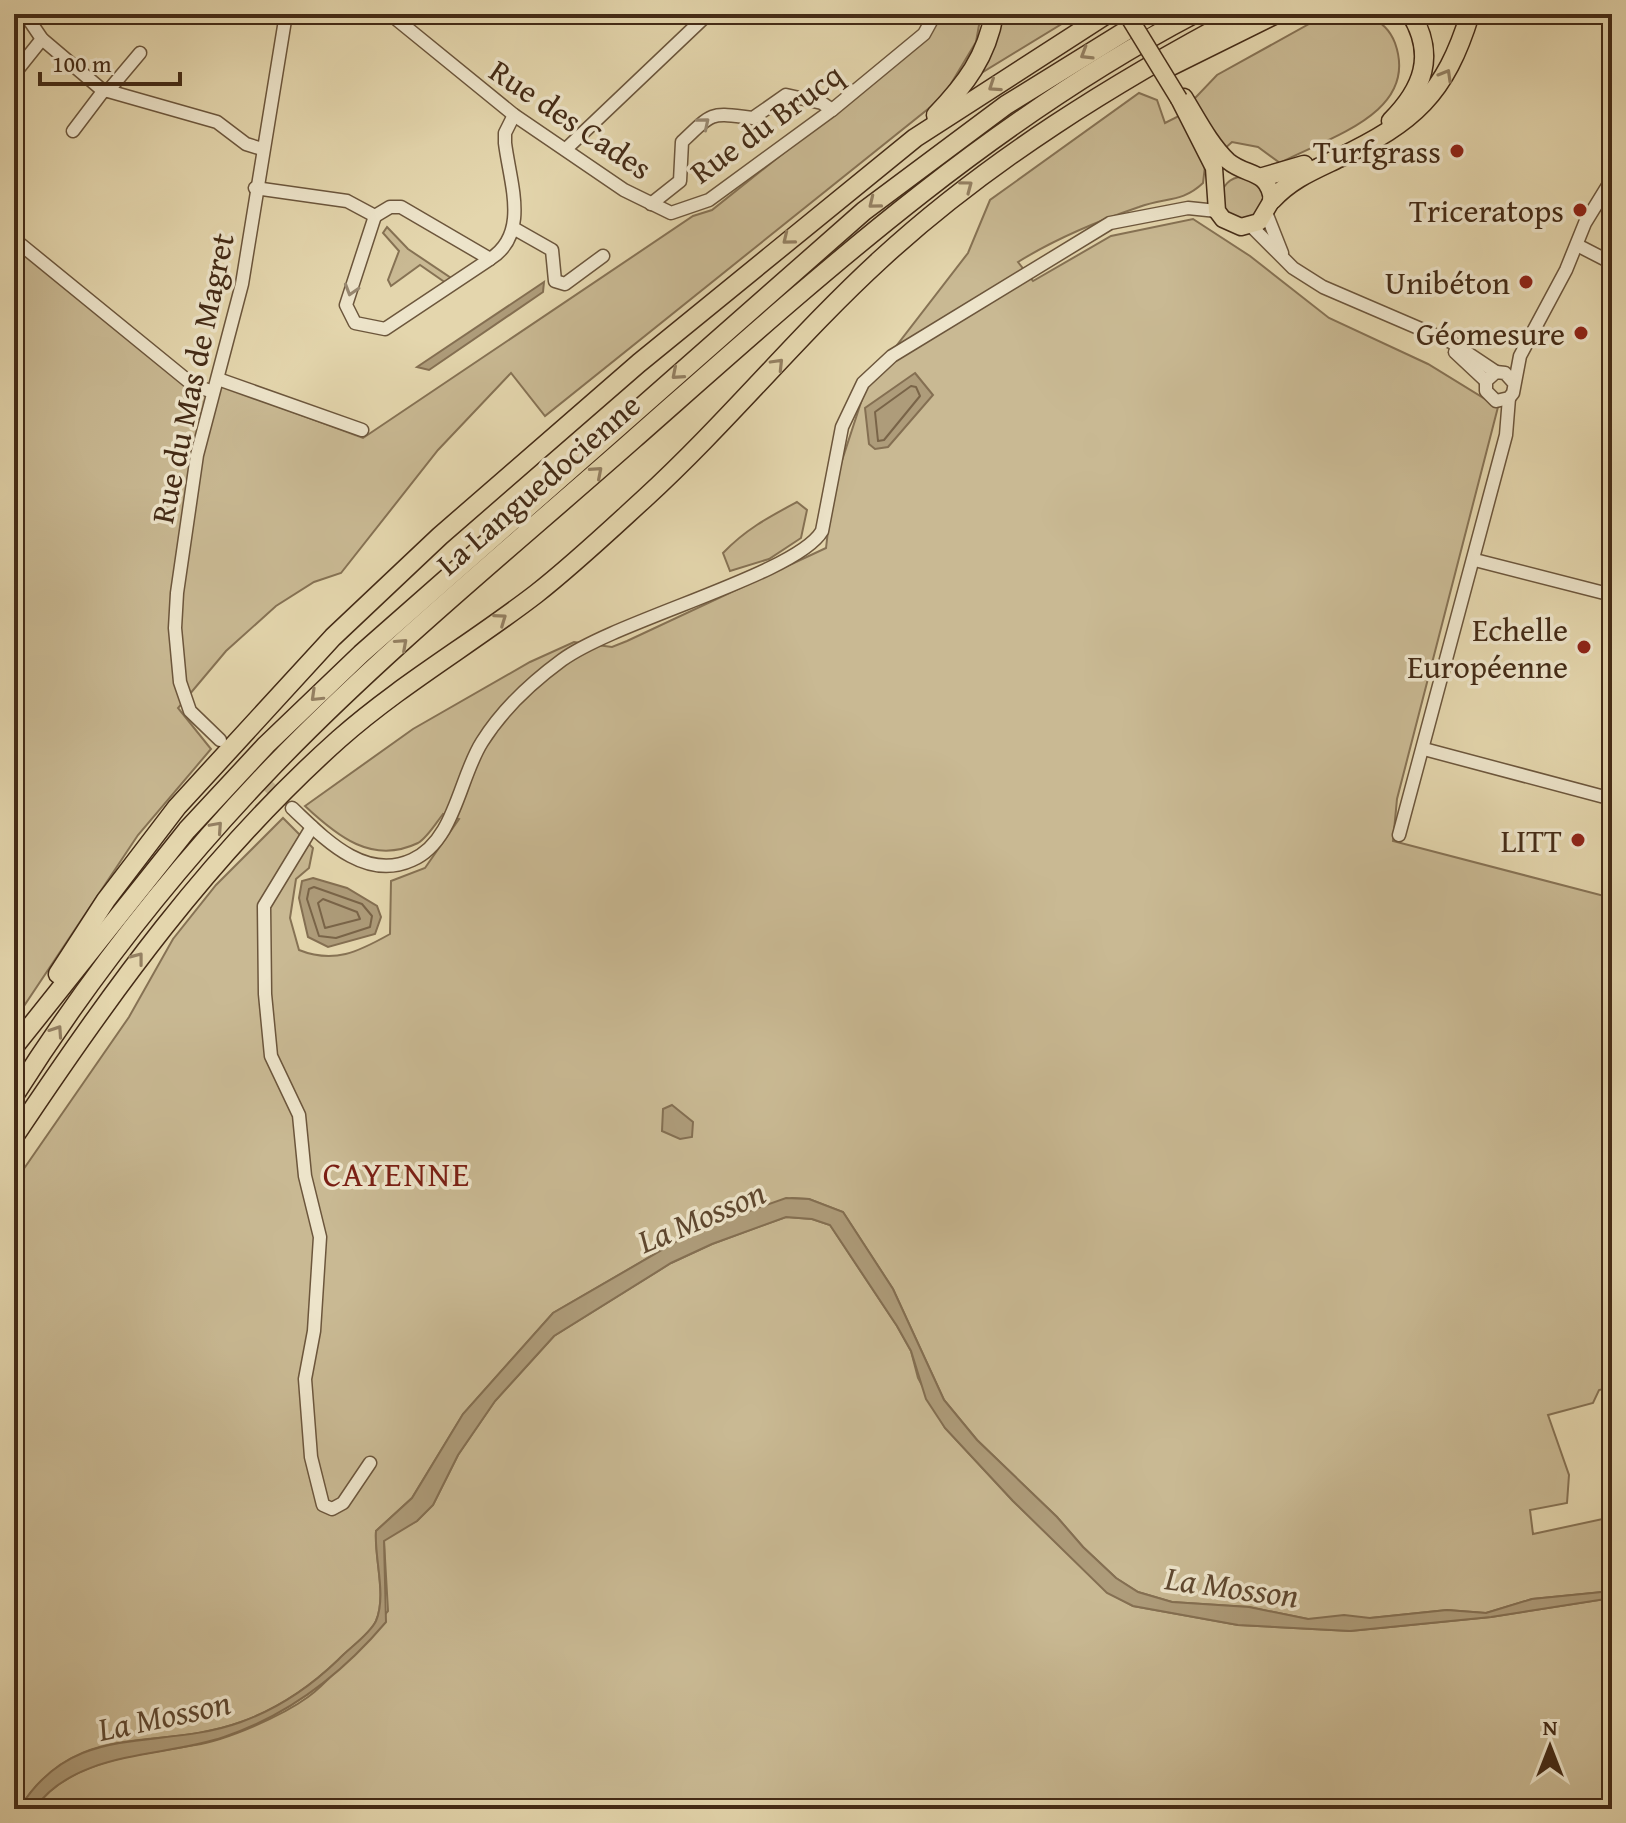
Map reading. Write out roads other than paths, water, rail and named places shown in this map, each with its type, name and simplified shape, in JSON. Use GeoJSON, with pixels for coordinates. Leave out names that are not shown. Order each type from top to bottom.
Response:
{"type":"FeatureCollection","features":[{"type":"Feature","properties":{"kind":"highway"},"geometry":{"type":"LineString","coordinates":[[915,138],[968,80],[984,49],[994,14]]}},
{"type":"Feature","properties":{"kind":"highway"},"geometry":{"type":"LineString","coordinates":[[16,1044],[79,941],[140,854],[216,762],[333,637],[440,536],[639,363],[915,138],[1107,14]]}},
{"type":"Feature","properties":{"kind":"highway","name":"La Languedocienne"},"geometry":{"type":"LineString","coordinates":[[16,1044],[187,830],[275,735],[349,664],[864,211],[1006,105],[1153,14]]}},
{"type":"Feature","properties":{"kind":"highway","name":"La Languedocienne"},"geometry":{"type":"LineString","coordinates":[[14,1096],[101,968],[167,884],[244,797],[347,694],[870,233],[1034,110],[1194,14]]}},
{"type":"Feature","properties":{"kind":"highway"},"geometry":{"type":"LineString","coordinates":[[14,1137],[93,1017],[210,869],[277,799],[368,714],[557,577],[673,473],[887,254],[949,200],[1069,115],[1244,14]]}},
{"type":"Feature","properties":{"kind":"highway"},"geometry":{"type":"LineString","coordinates":[[1069,115],[1276,14]]}},
{"type":"Feature","properties":{"kind":"highway"},"geometry":{"type":"LineString","coordinates":[[1263,177],[1294,170],[1358,140],[1390,122],[1407,106],[1418,89],[1426,54],[1411,14]]}},
{"type":"Feature","properties":{"kind":"highway"},"geometry":{"type":"LineString","coordinates":[[1269,208],[1295,179],[1382,138],[1418,112],[1448,72],[1470,14]]}},
{"type":"Feature","properties":{"kind":"main road"},"geometry":{"type":"LineString","coordinates":[[1130,14],[1216,147],[1230,163],[1263,177],[1269,208],[1251,226],[1231,224],[1217,211],[1214,168],[1182,98]]}},
{"type":"Feature","properties":{"kind":"main road"},"geometry":{"type":"LineString","coordinates":[[1215,190],[1226,174],[1243,169]]}},
{"type":"Feature","properties":{"kind":"street"},"geometry":{"type":"LineString","coordinates":[[25,14],[42,39],[106,90],[217,122],[246,144],[262,149]]}},
{"type":"Feature","properties":{"kind":"street","name":"Rue du Mas de Magret"},"geometry":{"type":"LineString","coordinates":[[220,740],[190,711],[176,664],[175,628],[197,455],[242,284],[255,188],[286,14]]}},
{"type":"Feature","properties":{"kind":"street","name":"Rue des Cades"},"geometry":{"type":"LineString","coordinates":[[390,14],[514,115],[651,204]]}},
{"type":"Feature","properties":{"kind":"street"},"geometry":{"type":"LineString","coordinates":[[566,149],[708,14]]}},
{"type":"Feature","properties":{"kind":"street","name":"Rue du Brucq"},"geometry":{"type":"LineString","coordinates":[[651,204],[671,213],[699,205],[832,110],[924,34],[935,14]]}},
{"type":"Feature","properties":{"kind":"street"},"geometry":{"type":"LineString","coordinates":[[14,74],[42,39]]}},
{"type":"Feature","properties":{"kind":"street"},"geometry":{"type":"LineString","coordinates":[[73,131],[140,53]]}},
{"type":"Feature","properties":{"kind":"street"},"geometry":{"type":"LineString","coordinates":[[651,204],[680,181],[682,142],[715,114],[723,112],[753,118],[786,95],[822,103],[832,110]]}},
{"type":"Feature","properties":{"kind":"street"},"geometry":{"type":"LineString","coordinates":[[490,259],[401,207],[390,207],[375,216],[346,305],[355,323],[385,329],[490,259],[509,245],[515,229],[505,133],[514,115]]}},
{"type":"Feature","properties":{"kind":"street"},"geometry":{"type":"LineString","coordinates":[[1399,835],[1504,444],[1502,400],[1514,383],[1520,356],[1577,245],[1585,223],[1612,179]]}},
{"type":"Feature","properties":{"kind":"street"},"geometry":{"type":"LineString","coordinates":[[255,188],[347,201],[375,216]]}},
{"type":"Feature","properties":{"kind":"street"},"geometry":{"type":"LineString","coordinates":[[1188,208],[1215,190]]}},
{"type":"Feature","properties":{"kind":"street"},"geometry":{"type":"LineString","coordinates":[[292,808],[337,849],[360,861],[392,865],[413,860],[443,830],[480,744],[507,708],[563,659],[630,623],[786,561],[815,543],[822,531],[842,427],[863,383],[892,356],[1110,223],[1188,208],[1217,211]]}},
{"type":"Feature","properties":{"kind":"street"},"geometry":{"type":"LineString","coordinates":[[1269,208],[1284,256]]}},
{"type":"Feature","properties":{"kind":"street"},"geometry":{"type":"LineString","coordinates":[[1251,226],[1293,268],[1323,287],[1438,336],[1496,375],[1514,383]]}},
{"type":"Feature","properties":{"kind":"street"},"geometry":{"type":"LineString","coordinates":[[515,229],[552,250],[555,281],[559,284],[565,284],[603,256]]}},
{"type":"Feature","properties":{"kind":"street"},"geometry":{"type":"LineString","coordinates":[[14,239],[193,385],[213,392]]}},
{"type":"Feature","properties":{"kind":"street"},"geometry":{"type":"LineString","coordinates":[[1577,245],[1612,263]]}},
{"type":"Feature","properties":{"kind":"street"},"geometry":{"type":"LineString","coordinates":[[1502,400],[1486,391],[1496,375],[1520,356]]}},
{"type":"Feature","properties":{"kind":"street"},"geometry":{"type":"LineString","coordinates":[[218,379],[362,430]]}},
{"type":"Feature","properties":{"kind":"street"},"geometry":{"type":"LineString","coordinates":[[1475,560],[1612,595]]}},
{"type":"Feature","properties":{"kind":"street"},"geometry":{"type":"LineString","coordinates":[[1424,749],[1612,799]]}},
{"type":"Feature","properties":{"kind":"street"},"geometry":{"type":"LineString","coordinates":[[312,827],[264,906],[265,994],[271,1056],[299,1115],[305,1176],[320,1237],[305,1402],[311,1457],[323,1505],[332,1509],[343,1503],[370,1463]]}},
{"type":"Feature","properties":{"kind":"water"},"geometry":{"type":"Polygon","coordinates":[[[544,282],[543,292],[429,370],[417,367],[544,282]]]}},
{"type":"Feature","properties":{"kind":"water"},"geometry":{"type":"Polygon","coordinates":[[[915,373],[933,395],[888,447],[875,449],[869,444],[865,408],[915,373]]]}},
{"type":"Feature","properties":{"kind":"water"},"geometry":{"type":"Polygon","coordinates":[[[313,878],[347,888],[377,906],[381,917],[375,934],[328,947],[308,937],[299,898],[302,881],[313,878]]]}},
{"type":"Feature","properties":{"kind":"water"},"geometry":{"type":"Polygon","coordinates":[[[672,1105],[693,1122],[692,1137],[680,1139],[662,1131],[663,1109],[672,1105]]]}},
{"type":"Feature","properties":{"kind":"water"},"geometry":{"type":"Polygon","coordinates":[[[786,1198],[809,1199],[843,1212],[893,1289],[944,1400],[977,1440],[1057,1517],[1083,1547],[1116,1578],[1138,1592],[1172,1602],[1249,1607],[1308,1619],[1344,1615],[1370,1618],[1447,1610],[1486,1613],[1532,1599],[1612,1591],[1612,1598],[1491,1617],[1350,1631],[1238,1625],[1133,1606],[1107,1593],[1013,1501],[945,1428],[926,1399],[911,1351],[897,1326],[830,1225],[812,1219],[786,1217],[712,1244],[671,1263],[554,1336],[495,1401],[458,1455],[433,1505],[417,1521],[384,1541],[386,1622],[351,1659],[313,1691],[271,1717],[224,1737],[96,1766],[52,1790],[34,1809],[19,1809],[41,1781],[65,1762],[92,1750],[120,1743],[210,1731],[241,1722],[280,1704],[317,1679],[376,1621],[380,1588],[376,1531],[412,1498],[463,1414],[553,1313],[698,1229],[786,1198]]]}},
{"type":"Feature","properties":{"kind":"tunnel"},"geometry":{"type":"LineString","coordinates":[[227,747],[283,800]]}},
{"type":"Feature","properties":{"kind":"place","name":"Turfgrass"},"geometry":{"type":"Point","coordinates":[1457,151]}},
{"type":"Feature","properties":{"kind":"place","name":"Triceratops"},"geometry":{"type":"Point","coordinates":[1580,210]}},
{"type":"Feature","properties":{"kind":"place","name":"Unibéton"},"geometry":{"type":"Point","coordinates":[1526,282]}},
{"type":"Feature","properties":{"kind":"place","name":"Géomesure"},"geometry":{"type":"Point","coordinates":[1581,333]}},
{"type":"Feature","properties":{"kind":"place","name":"Echelle Européenne"},"geometry":{"type":"Point","coordinates":[1584,647]}},
{"type":"Feature","properties":{"kind":"place","name":"LITT"},"geometry":{"type":"Point","coordinates":[1578,840]}},
{"type":"Feature","properties":{"kind":"district","name":"CAYENNE"},"geometry":{"type":"Point","coordinates":[397,1173]}},
{"type":"Feature","properties":{"kind":"water label","name":"La Mosson"},"geometry":{"type":"Point","coordinates":[701,1216]}},
{"type":"Feature","properties":{"kind":"water label","name":"La Mosson"},"geometry":{"type":"Point","coordinates":[1232,1586]}},
{"type":"Feature","properties":{"kind":"water label","name":"La Mosson"},"geometry":{"type":"Point","coordinates":[164,1715]}}]}
